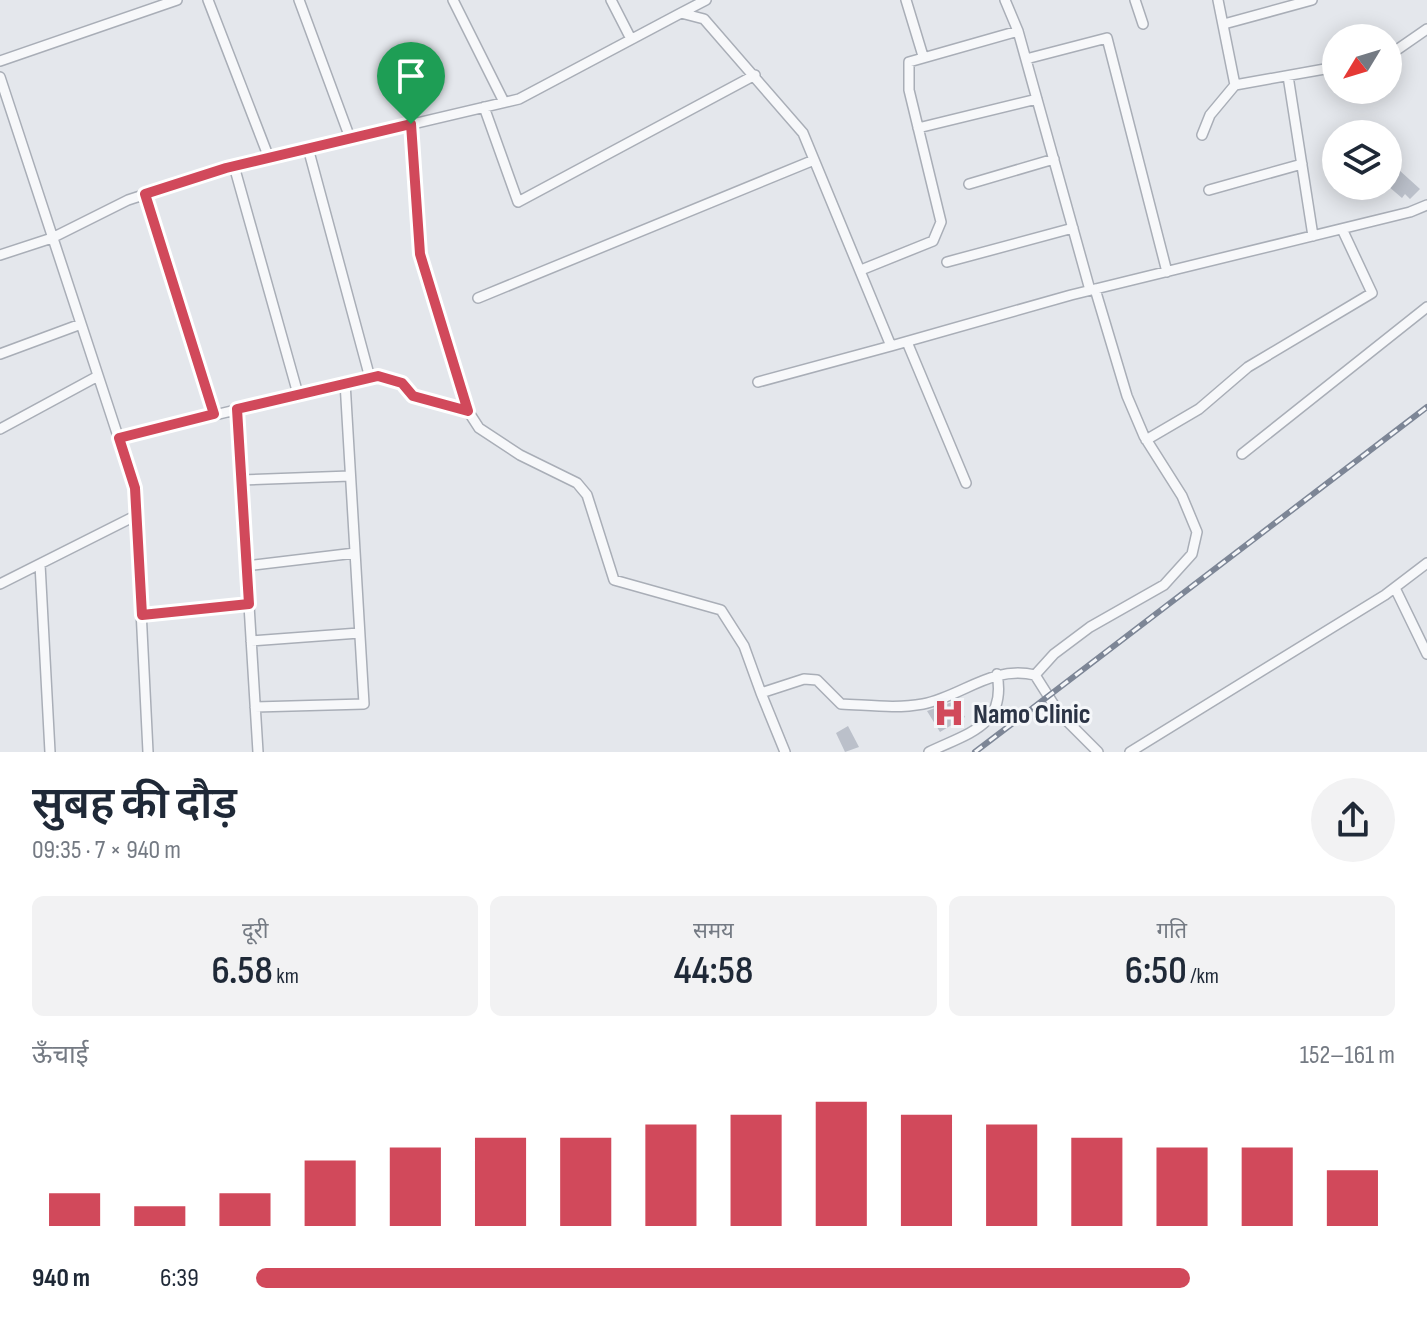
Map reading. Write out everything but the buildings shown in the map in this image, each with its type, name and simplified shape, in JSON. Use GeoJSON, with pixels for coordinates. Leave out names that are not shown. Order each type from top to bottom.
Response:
{"type":"FeatureCollection","features":[{"type":"Feature","properties":{"kind":"street"},"geometry":{"type":"LineString","coordinates":[[0,61],[177,0]]}},
{"type":"Feature","properties":{"kind":"street"},"geometry":{"type":"LineString","coordinates":[[208,0],[269,158]]}},
{"type":"Feature","properties":{"kind":"street"},"geometry":{"type":"LineString","coordinates":[[299,0],[350,138]]}},
{"type":"Feature","properties":{"kind":"street"},"geometry":{"type":"LineString","coordinates":[[453,0],[504,102]]}},
{"type":"Feature","properties":{"kind":"street"},"geometry":{"type":"LineString","coordinates":[[611,0],[631,39]]}},
{"type":"Feature","properties":{"kind":"street"},"geometry":{"type":"LineString","coordinates":[[0,255],[52,238],[145,194],[234,166],[519,99],[687,7],[706,0]]}},
{"type":"Feature","properties":{"kind":"street"},"geometry":{"type":"LineString","coordinates":[[906,0],[923,56]]}},
{"type":"Feature","properties":{"kind":"street"},"geometry":{"type":"LineString","coordinates":[[1005,0],[1018,31],[1073,228],[1127,396],[1146,440],[1182,496],[1197,532],[1192,554],[1164,585],[1090,627],[1054,654],[1035,675]]}},
{"type":"Feature","properties":{"kind":"street"},"geometry":{"type":"LineString","coordinates":[[1135,0],[1143,24]]}},
{"type":"Feature","properties":{"kind":"street"},"geometry":{"type":"LineString","coordinates":[[1218,0],[1235,85]]}},
{"type":"Feature","properties":{"kind":"street"},"geometry":{"type":"LineString","coordinates":[[1224,24],[1312,0]]}},
{"type":"Feature","properties":{"kind":"street"},"geometry":{"type":"LineString","coordinates":[[687,7],[704,19],[803,133],[891,346]]}},
{"type":"Feature","properties":{"kind":"street"},"geometry":{"type":"LineString","coordinates":[[1402,46],[1426,30]]}},
{"type":"Feature","properties":{"kind":"street"},"geometry":{"type":"LineString","coordinates":[[861,270],[933,241],[941,222],[909,90],[909,62],[1018,31]]}},
{"type":"Feature","properties":{"kind":"street"},"geometry":{"type":"LineString","coordinates":[[1026,59],[1107,38],[1167,272]]}},
{"type":"Feature","properties":{"kind":"street"},"geometry":{"type":"LineString","coordinates":[[1202,135],[1210,115],[1235,85],[1322,70]]}},
{"type":"Feature","properties":{"kind":"street"},"geometry":{"type":"LineString","coordinates":[[484,107],[518,202],[755,75]]}},
{"type":"Feature","properties":{"kind":"street"},"geometry":{"type":"LineString","coordinates":[[1288,76],[1313,236]]}},
{"type":"Feature","properties":{"kind":"street"},"geometry":{"type":"LineString","coordinates":[[0,77],[135,488],[148,752]]}},
{"type":"Feature","properties":{"kind":"street"},"geometry":{"type":"LineString","coordinates":[[918,128],[1037,99]]}},
{"type":"Feature","properties":{"kind":"street"},"geometry":{"type":"LineString","coordinates":[[411,124],[420,254],[468,411],[479,428],[520,455],[577,483],[587,495],[614,580],[721,610],[744,646],[785,752]]}},
{"type":"Feature","properties":{"kind":"street"},"geometry":{"type":"LineString","coordinates":[[308,148],[370,378]]}},
{"type":"Feature","properties":{"kind":"street"},"geometry":{"type":"LineString","coordinates":[[969,184],[1054,159]]}},
{"type":"Feature","properties":{"kind":"street"},"geometry":{"type":"LineString","coordinates":[[478,298],[814,160]]}},
{"type":"Feature","properties":{"kind":"street"},"geometry":{"type":"LineString","coordinates":[[1209,190],[1302,164]]}},
{"type":"Feature","properties":{"kind":"street"},"geometry":{"type":"LineString","coordinates":[[234,166],[298,394]]}},
{"type":"Feature","properties":{"kind":"street"},"geometry":{"type":"LineString","coordinates":[[145,194],[214,414]]}},
{"type":"Feature","properties":{"kind":"street"},"geometry":{"type":"LineString","coordinates":[[758,382],[1092,290],[1427,205]]}},
{"type":"Feature","properties":{"kind":"street"},"geometry":{"type":"LineString","coordinates":[[947,262],[1073,228]]}},
{"type":"Feature","properties":{"kind":"street"},"geometry":{"type":"LineString","coordinates":[[1146,440],[1199,409],[1248,367],[1372,293],[1342,229]]}},
{"type":"Feature","properties":{"kind":"street"},"geometry":{"type":"LineString","coordinates":[[1242,454],[1427,307]]}},
{"type":"Feature","properties":{"kind":"street"},"geometry":{"type":"LineString","coordinates":[[0,354],[81,324]]}},
{"type":"Feature","properties":{"kind":"street"},"geometry":{"type":"LineString","coordinates":[[907,342],[966,483]]}},
{"type":"Feature","properties":{"kind":"street"},"geometry":{"type":"LineString","coordinates":[[0,429],[98,376]]}},
{"type":"Feature","properties":{"kind":"street"},"geometry":{"type":"LineString","coordinates":[[119,438],[370,378],[389,377],[402,383],[413,396],[468,411]]}},
{"type":"Feature","properties":{"kind":"street"},"geometry":{"type":"LineString","coordinates":[[255,707],[364,704],[345,382]]}},
{"type":"Feature","properties":{"kind":"street"},"geometry":{"type":"LineString","coordinates":[[237,409],[258,752]]}},
{"type":"Feature","properties":{"kind":"street"},"geometry":{"type":"LineString","coordinates":[[241,480],[350,476]]}},
{"type":"Feature","properties":{"kind":"street"},"geometry":{"type":"LineString","coordinates":[[0,584],[137,515]]}},
{"type":"Feature","properties":{"kind":"street"},"geometry":{"type":"LineString","coordinates":[[246,566],[355,553]]}},
{"type":"Feature","properties":{"kind":"street"},"geometry":{"type":"LineString","coordinates":[[1130,752],[1395,588],[1427,563]]}},
{"type":"Feature","properties":{"kind":"street"},"geometry":{"type":"LineString","coordinates":[[40,564],[50,752]]}},
{"type":"Feature","properties":{"kind":"street"},"geometry":{"type":"LineString","coordinates":[[1395,588],[1427,654]]}},
{"type":"Feature","properties":{"kind":"street"},"geometry":{"type":"LineString","coordinates":[[142,615],[249,604]]}},
{"type":"Feature","properties":{"kind":"street"},"geometry":{"type":"LineString","coordinates":[[251,641],[359,633]]}},
{"type":"Feature","properties":{"kind":"street"},"geometry":{"type":"LineString","coordinates":[[761,693],[804,679],[817,680],[841,704],[924,704],[997,674],[1015,671],[1035,675],[1059,713],[1098,752]]}},
{"type":"Feature","properties":{"kind":"street"},"geometry":{"type":"LineString","coordinates":[[929,752],[982,726],[994,713],[1001,695],[997,674]]}},
{"type":"Feature","properties":{"kind":"railway"},"geometry":{"type":"LineString","coordinates":[[975,752],[1427,407]]}},
{"type":"Feature","properties":{"kind":"place","name":"Namo Clinic"},"geometry":{"type":"Point","coordinates":[949,713]}},
{"type":"Feature","properties":{"kind":"route"},"geometry":{"type":"LineString","coordinates":[[411,124],[420,254],[468,411],[413,396],[402,383],[378,376],[237,409],[249,604],[142,615],[135,488],[119,438],[214,414],[145,194],[226,168],[411,124]]}}]}
